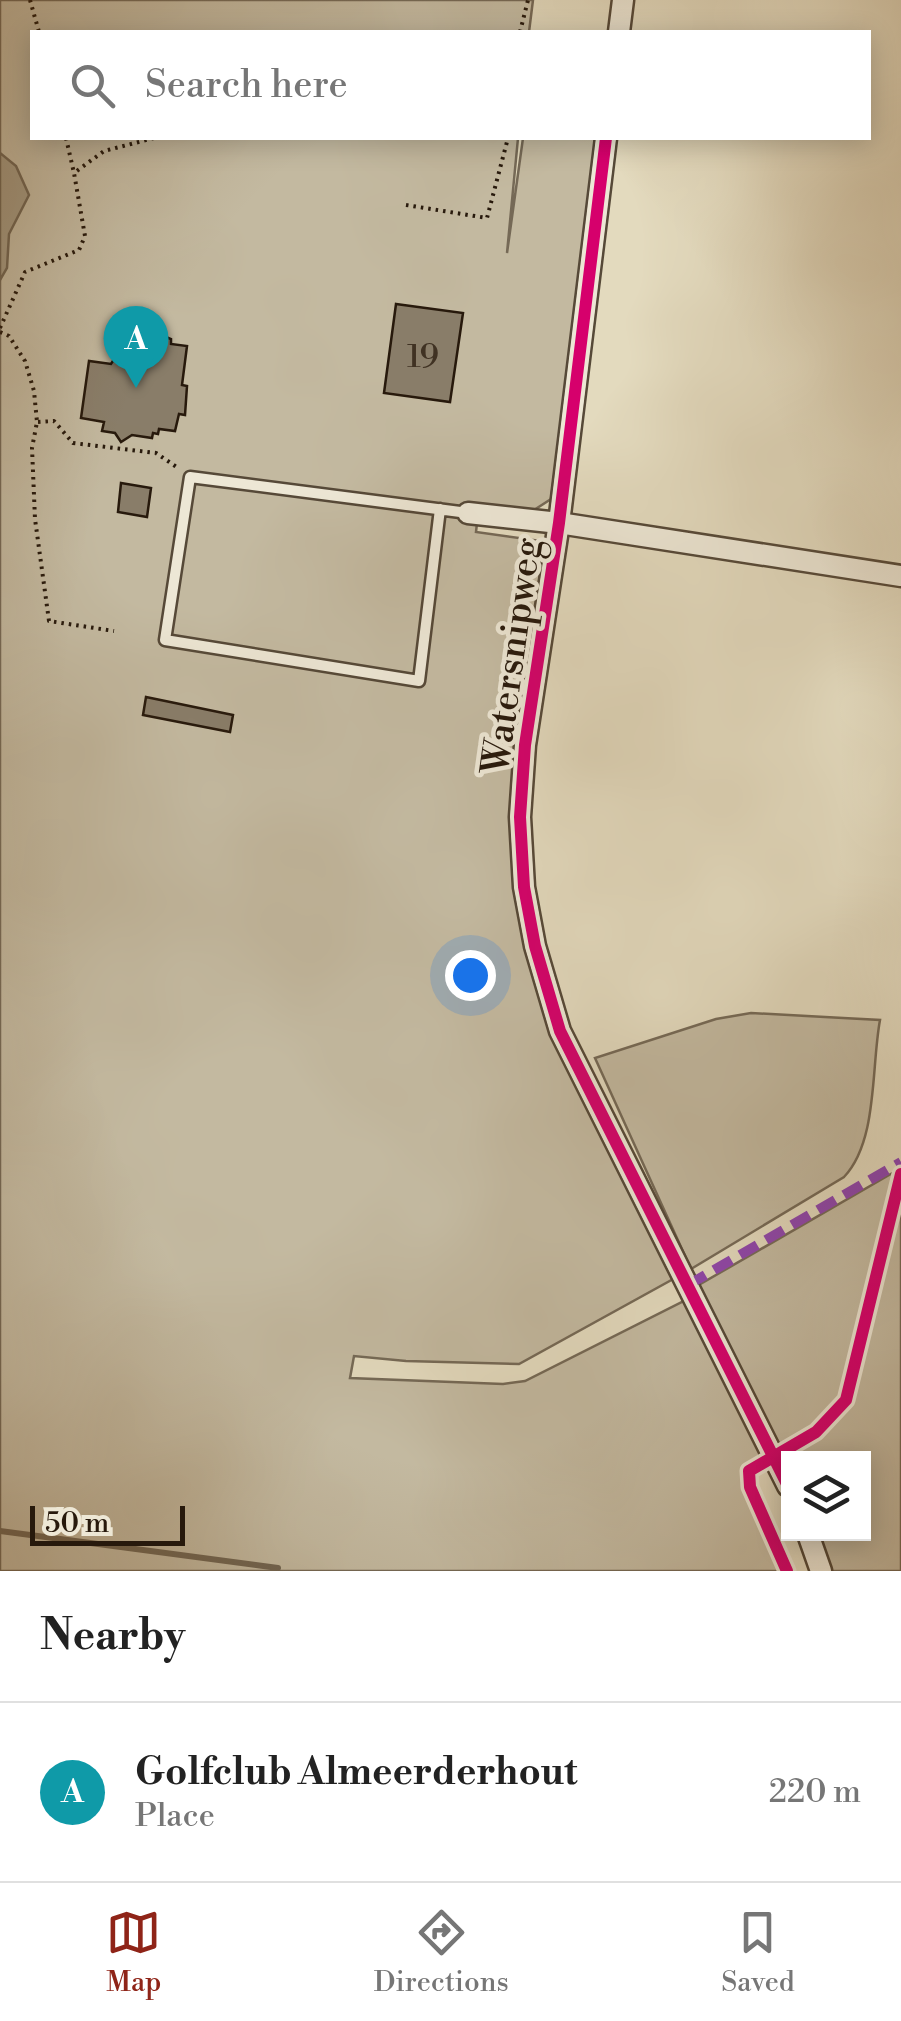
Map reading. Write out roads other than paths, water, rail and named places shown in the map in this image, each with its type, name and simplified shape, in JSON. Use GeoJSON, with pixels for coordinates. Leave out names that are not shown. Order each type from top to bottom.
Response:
{"type":"FeatureCollection","features":[{"type":"Feature","properties":{"kind":"street"},"geometry":{"type":"LineString","coordinates":[[619,30],[623,0]]}},
{"type":"Feature","properties":{"kind":"street","name":"Watersnipweg"},"geometry":{"type":"LineString","coordinates":[[606,140],[559,523],[525,745],[524,887],[560,1031],[781,1472]]}},
{"type":"Feature","properties":{"kind":"street","name":"Watersnipweg"},"geometry":{"type":"LineString","coordinates":[[468,512],[559,523]]}},
{"type":"Feature","properties":{"kind":"street"},"geometry":{"type":"LineString","coordinates":[[559,523],[901,576]]}},
{"type":"Feature","properties":{"kind":"street"},"geometry":{"type":"LineString","coordinates":[[810,1541],[821,1571]]}},
{"type":"Feature","properties":{"kind":"lane","name":"Watersnipweg"},"geometry":{"type":"LineString","coordinates":[[440,510],[419,681],[165,640],[190,477],[468,512]]}},
{"type":"Feature","properties":{"kind":"waterway"},"geometry":{"type":"LineString","coordinates":[[0,1531],[278,1568]]}},
{"type":"Feature","properties":{"kind":"place","name":"Golfclub Almeerderhout"},"geometry":{"type":"Point","coordinates":[136,388]}}]}
